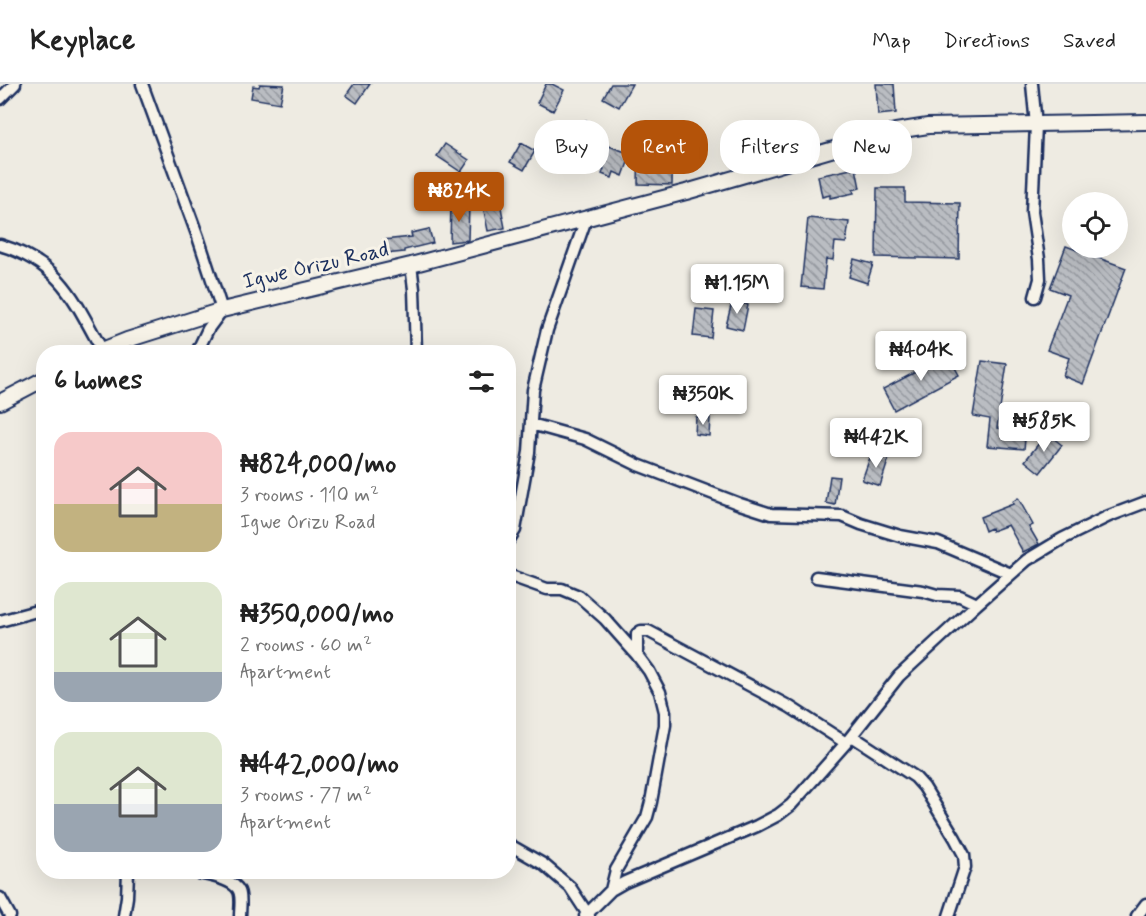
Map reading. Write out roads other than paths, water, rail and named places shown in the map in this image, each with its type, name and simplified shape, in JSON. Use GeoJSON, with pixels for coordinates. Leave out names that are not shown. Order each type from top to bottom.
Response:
{"type":"FeatureCollection","features":[{"type":"Feature","properties":{"kind":"main road","name":"Igwe Orizu Road"},"geometry":{"type":"LineString","coordinates":[[117,345],[222,310],[411,265],[586,219],[896,131],[927,126],[1146,122]]}},
{"type":"Feature","properties":{"kind":"main road"},"geometry":{"type":"LineString","coordinates":[[0,402],[36,383]]}},
{"type":"Feature","properties":{"kind":"street"},"geometry":{"type":"LineString","coordinates":[[0,99],[15,84]]}},
{"type":"Feature","properties":{"kind":"street"},"geometry":{"type":"LineString","coordinates":[[142,84],[222,310],[208,329],[200,345]]}},
{"type":"Feature","properties":{"kind":"street"},"geometry":{"type":"LineString","coordinates":[[1032,84],[1036,125],[1032,212],[1040,279],[1035,297]]}},
{"type":"Feature","properties":{"kind":"street"},"geometry":{"type":"LineString","coordinates":[[516,525],[530,452],[533,390],[547,330],[586,219]]}},
{"type":"Feature","properties":{"kind":"street"},"geometry":{"type":"LineString","coordinates":[[0,245],[11,248],[44,266],[58,278],[72,295],[96,345]]}},
{"type":"Feature","properties":{"kind":"street"},"geometry":{"type":"LineString","coordinates":[[411,265],[416,345]]}},
{"type":"Feature","properties":{"kind":"street"},"geometry":{"type":"LineString","coordinates":[[531,424],[585,439],[638,465],[771,514],[842,516],[900,536],[938,543],[1011,574]]}},
{"type":"Feature","properties":{"kind":"street"},"geometry":{"type":"LineString","coordinates":[[516,849],[543,864],[570,887],[587,915],[611,890],[625,882],[778,815],[790,805],[849,739],[899,676],[1011,574],[1028,560],[1062,539],[1109,516],[1146,502]]}},
{"type":"Feature","properties":{"kind":"street"},"geometry":{"type":"LineString","coordinates":[[816,577],[923,591],[937,595],[960,596],[977,603]]}},
{"type":"Feature","properties":{"kind":"street"},"geometry":{"type":"LineString","coordinates":[[516,578],[547,589],[562,589],[579,596],[605,619],[637,655],[660,692],[665,712],[665,725],[647,817],[616,870],[611,890]]}},
{"type":"Feature","properties":{"kind":"street"},"geometry":{"type":"LineString","coordinates":[[0,621],[36,611]]}},
{"type":"Feature","properties":{"kind":"street"},"geometry":{"type":"LineString","coordinates":[[637,655],[637,634],[641,631],[648,631],[915,777],[924,787],[964,855],[965,867],[950,916]]}},
{"type":"Feature","properties":{"kind":"street"},"geometry":{"type":"LineString","coordinates":[[124,916],[127,879]]}},
{"type":"Feature","properties":{"kind":"street"},"geometry":{"type":"LineString","coordinates":[[218,879],[228,882],[240,893],[240,916]]}},
{"type":"Feature","properties":{"kind":"street"},"geometry":{"type":"LineString","coordinates":[[0,897],[10,916]]}},
{"type":"Feature","properties":{"kind":"street"},"geometry":{"type":"LineString","coordinates":[[1137,916],[1146,904]]}}]}
